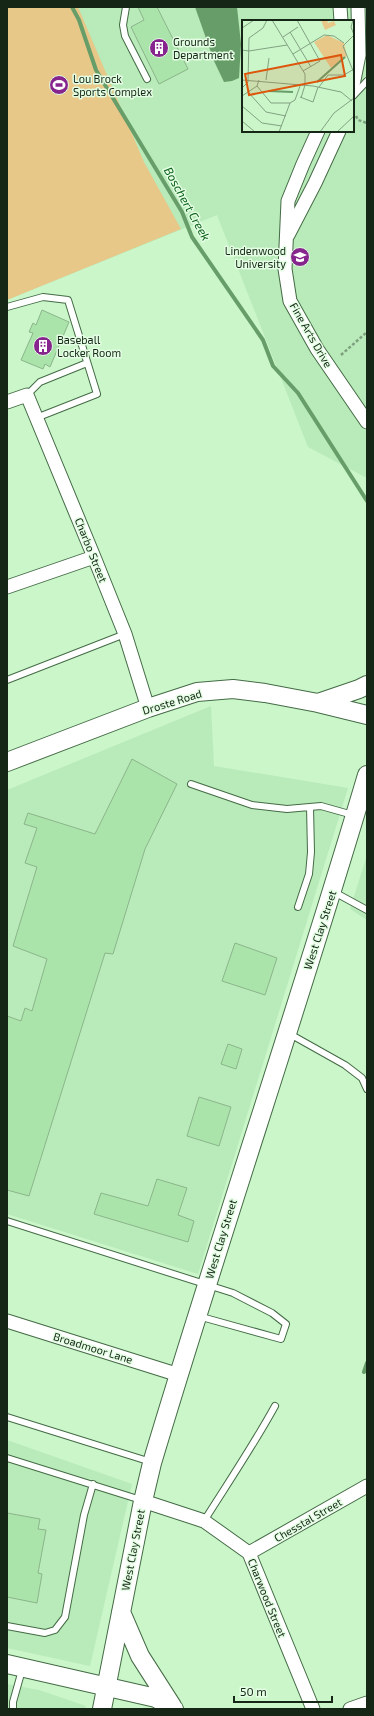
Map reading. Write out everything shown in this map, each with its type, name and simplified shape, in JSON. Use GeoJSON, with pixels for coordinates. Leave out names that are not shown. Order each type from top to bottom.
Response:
{"type":"FeatureCollection","features":[{"type":"Feature","properties":{"kind":"main road"},"geometry":{"type":"LineString","coordinates":[[318,703],[360,690],[367,685]]}},
{"type":"Feature","properties":{"kind":"main road","name":"Droste Road"},"geometry":{"type":"LineString","coordinates":[[7,762],[148,708],[197,692],[233,689],[283,696],[318,703],[367,716]]}},
{"type":"Feature","properties":{"kind":"main road","name":"West Clay Street"},"geometry":{"type":"LineString","coordinates":[[102,1709],[143,1500],[152,1463],[178,1375],[332,892],[367,775]]}},
{"type":"Feature","properties":{"kind":"main road"},"geometry":{"type":"LineString","coordinates":[[121,1612],[140,1656],[174,1709]]}},
{"type":"Feature","properties":{"kind":"main road"},"geometry":{"type":"LineString","coordinates":[[15,1666],[105,1688],[156,1698],[174,1709]]}},
{"type":"Feature","properties":{"kind":"street"},"geometry":{"type":"LineString","coordinates":[[340,7],[341,20]]}},
{"type":"Feature","properties":{"kind":"street"},"geometry":{"type":"LineString","coordinates":[[354,80],[359,55],[358,7]]}},
{"type":"Feature","properties":{"kind":"street","name":"Fine Arts Drive"},"geometry":{"type":"LineString","coordinates":[[318,132],[288,201],[285,269],[290,301],[317,349],[367,422]]}},
{"type":"Feature","properties":{"kind":"street","name":"Fine Arts Drive"},"geometry":{"type":"LineString","coordinates":[[286,238],[315,183],[339,132]]}},
{"type":"Feature","properties":{"kind":"street"},"geometry":{"type":"LineString","coordinates":[[7,402],[27,395]]}},
{"type":"Feature","properties":{"kind":"street","name":"Charbo Street"},"geometry":{"type":"LineString","coordinates":[[27,395],[125,634],[148,708]]}},
{"type":"Feature","properties":{"kind":"street"},"geometry":{"type":"LineString","coordinates":[[7,587],[94,557]]}},
{"type":"Feature","properties":{"kind":"street","name":"Broadmoor Lane"},"geometry":{"type":"LineString","coordinates":[[7,1322],[178,1375]]}},
{"type":"Feature","properties":{"kind":"street","name":"Chesstal Street"},"geometry":{"type":"LineString","coordinates":[[249,1553],[367,1486]]}},
{"type":"Feature","properties":{"kind":"street","name":"Charwood Street"},"geometry":{"type":"LineString","coordinates":[[143,1500],[204,1521],[249,1553],[313,1709]]}},
{"type":"Feature","properties":{"kind":"street"},"geometry":{"type":"LineString","coordinates":[[350,1709],[367,1703]]}},
{"type":"Feature","properties":{"kind":"lane"},"geometry":{"type":"LineString","coordinates":[[126,7],[123,25],[125,36],[147,79]]}},
{"type":"Feature","properties":{"kind":"lane"},"geometry":{"type":"LineString","coordinates":[[354,95],[367,81]]}},
{"type":"Feature","properties":{"kind":"lane"},"geometry":{"type":"LineString","coordinates":[[7,307],[43,297],[68,300],[97,394],[36,418]]}},
{"type":"Feature","properties":{"kind":"lane"},"geometry":{"type":"LineString","coordinates":[[27,395],[40,382],[88,363]]}},
{"type":"Feature","properties":{"kind":"lane"},"geometry":{"type":"LineString","coordinates":[[7,680],[125,634]]}},
{"type":"Feature","properties":{"kind":"lane"},"geometry":{"type":"LineString","coordinates":[[191,784],[252,805],[287,809],[321,806],[355,816]]}},
{"type":"Feature","properties":{"kind":"lane"},"geometry":{"type":"LineString","coordinates":[[298,907],[309,874],[312,852],[310,807]]}},
{"type":"Feature","properties":{"kind":"lane"},"geometry":{"type":"LineString","coordinates":[[332,892],[367,910]]}},
{"type":"Feature","properties":{"kind":"lane"},"geometry":{"type":"LineString","coordinates":[[287,1032],[345,1065],[362,1078],[367,1089]]}},
{"type":"Feature","properties":{"kind":"lane"},"geometry":{"type":"LineString","coordinates":[[7,1221],[233,1293],[272,1313],[286,1324],[281,1339],[197,1316]]}},
{"type":"Feature","properties":{"kind":"lane"},"geometry":{"type":"LineString","coordinates":[[204,1521],[244,1456],[256,1442],[275,1406]]}},
{"type":"Feature","properties":{"kind":"lane"},"geometry":{"type":"LineString","coordinates":[[7,1418],[152,1463]]}},
{"type":"Feature","properties":{"kind":"lane"},"geometry":{"type":"LineString","coordinates":[[7,1458],[143,1500]]}},
{"type":"Feature","properties":{"kind":"lane"},"geometry":{"type":"LineString","coordinates":[[7,1626],[45,1633],[55,1630],[65,1617],[84,1515],[93,1484]]}},
{"type":"Feature","properties":{"kind":"lane"},"geometry":{"type":"LineString","coordinates":[[13,1709],[15,1666]]}},
{"type":"Feature","properties":{"kind":"path"},"geometry":{"type":"LineString","coordinates":[[356,116],[358,120],[367,123]]}},
{"type":"Feature","properties":{"kind":"path"},"geometry":{"type":"LineString","coordinates":[[341,355],[367,332]]}},
{"type":"Feature","properties":{"kind":"shaded area","name":"Lindenwood University"},"geometry":{"type":"Polygon","coordinates":[[[7,7],[367,7],[367,478],[308,447],[217,215],[7,300],[7,7]]]}},
{"type":"Feature","properties":{"kind":"shaded area","name":"Lou Brock Sports Complex"},"geometry":{"type":"Polygon","coordinates":[[[7,7],[78,7],[144,162],[181,229],[7,300],[7,7]]]}},
{"type":"Feature","properties":{"kind":"shaded area"},"geometry":{"type":"Polygon","coordinates":[[[195,7],[237,7],[241,44],[239,78],[224,82],[214,61],[195,7]]]}},
{"type":"Feature","properties":{"kind":"shaded area"},"geometry":{"type":"Polygon","coordinates":[[[211,706],[214,766],[348,788],[198,1274],[7,1214],[7,790],[211,706]]]}},
{"type":"Feature","properties":{"kind":"shaded area"},"geometry":{"type":"Polygon","coordinates":[[[367,855],[367,920],[350,909],[367,855]]]}},
{"type":"Feature","properties":{"kind":"shaded area"},"geometry":{"type":"Polygon","coordinates":[[[7,1440],[132,1484],[90,1666],[7,1648],[7,1440]]]}},
{"type":"Feature","properties":{"kind":"shaded area"},"geometry":{"type":"Polygon","coordinates":[[[7,1684],[39,1690],[86,1706],[85,1709],[7,1709],[7,1684]]]}},
{"type":"Feature","properties":{"kind":"building","name":"Grounds Department"},"geometry":{"type":"Polygon","coordinates":[[[138,7],[157,7],[188,69],[159,84],[131,27],[144,20],[138,7]]]}},
{"type":"Feature","properties":{"kind":"building","name":"Baseball Locker Room"},"geometry":{"type":"Polygon","coordinates":[[[42,310],[69,322],[50,367],[45,364],[43,369],[21,360],[33,333],[29,332],[33,323],[36,325],[42,310]]]}},
{"type":"Feature","properties":{"kind":"building"},"geometry":{"type":"Polygon","coordinates":[[[132,759],[177,784],[145,849],[113,954],[105,953],[29,1196],[7,1190],[7,1016],[21,1021],[25,1008],[32,1011],[47,959],[13,946],[37,867],[25,863],[37,828],[24,824],[28,813],[95,834],[132,759]]]}},
{"type":"Feature","properties":{"kind":"building"},"geometry":{"type":"Polygon","coordinates":[[[235,943],[277,958],[265,995],[222,981],[235,943]]]}},
{"type":"Feature","properties":{"kind":"building"},"geometry":{"type":"Polygon","coordinates":[[[228,1044],[242,1049],[236,1069],[221,1064],[228,1044]]]}},
{"type":"Feature","properties":{"kind":"building"},"geometry":{"type":"Polygon","coordinates":[[[199,1097],[231,1107],[219,1146],[187,1136],[199,1097]]]}},
{"type":"Feature","properties":{"kind":"building"},"geometry":{"type":"Polygon","coordinates":[[[157,1179],[187,1188],[178,1215],[194,1221],[188,1242],[94,1214],[101,1193],[148,1206],[157,1179]]]}},
{"type":"Feature","properties":{"kind":"building"},"geometry":{"type":"Polygon","coordinates":[[[7,1513],[40,1519],[38,1529],[46,1530],[38,1573],[42,1574],[37,1603],[7,1597],[7,1513]]]}},
{"type":"Feature","properties":{"kind":"waterway","name":"Boschert Creek"},"geometry":{"type":"LineString","coordinates":[[72,7],[79,20],[96,70],[182,212],[192,237],[263,340],[273,366],[298,393],[367,501]]}},
{"type":"Feature","properties":{"kind":"waterway","name":"Boschert Creek"},"geometry":{"type":"LineString","coordinates":[[364,1372],[367,1363]]}},
{"type":"Feature","properties":{"kind":"place","name":"Grounds Department"},"geometry":{"type":"Point","coordinates":[159,48]}},
{"type":"Feature","properties":{"kind":"place","name":"Lou Brock Sports Complex"},"geometry":{"type":"Point","coordinates":[59,85]}},
{"type":"Feature","properties":{"kind":"place","name":"Lindenwood University"},"geometry":{"type":"Point","coordinates":[300,257]}},
{"type":"Feature","properties":{"kind":"place","name":"Baseball Locker Room"},"geometry":{"type":"Point","coordinates":[43,346]}}]}
